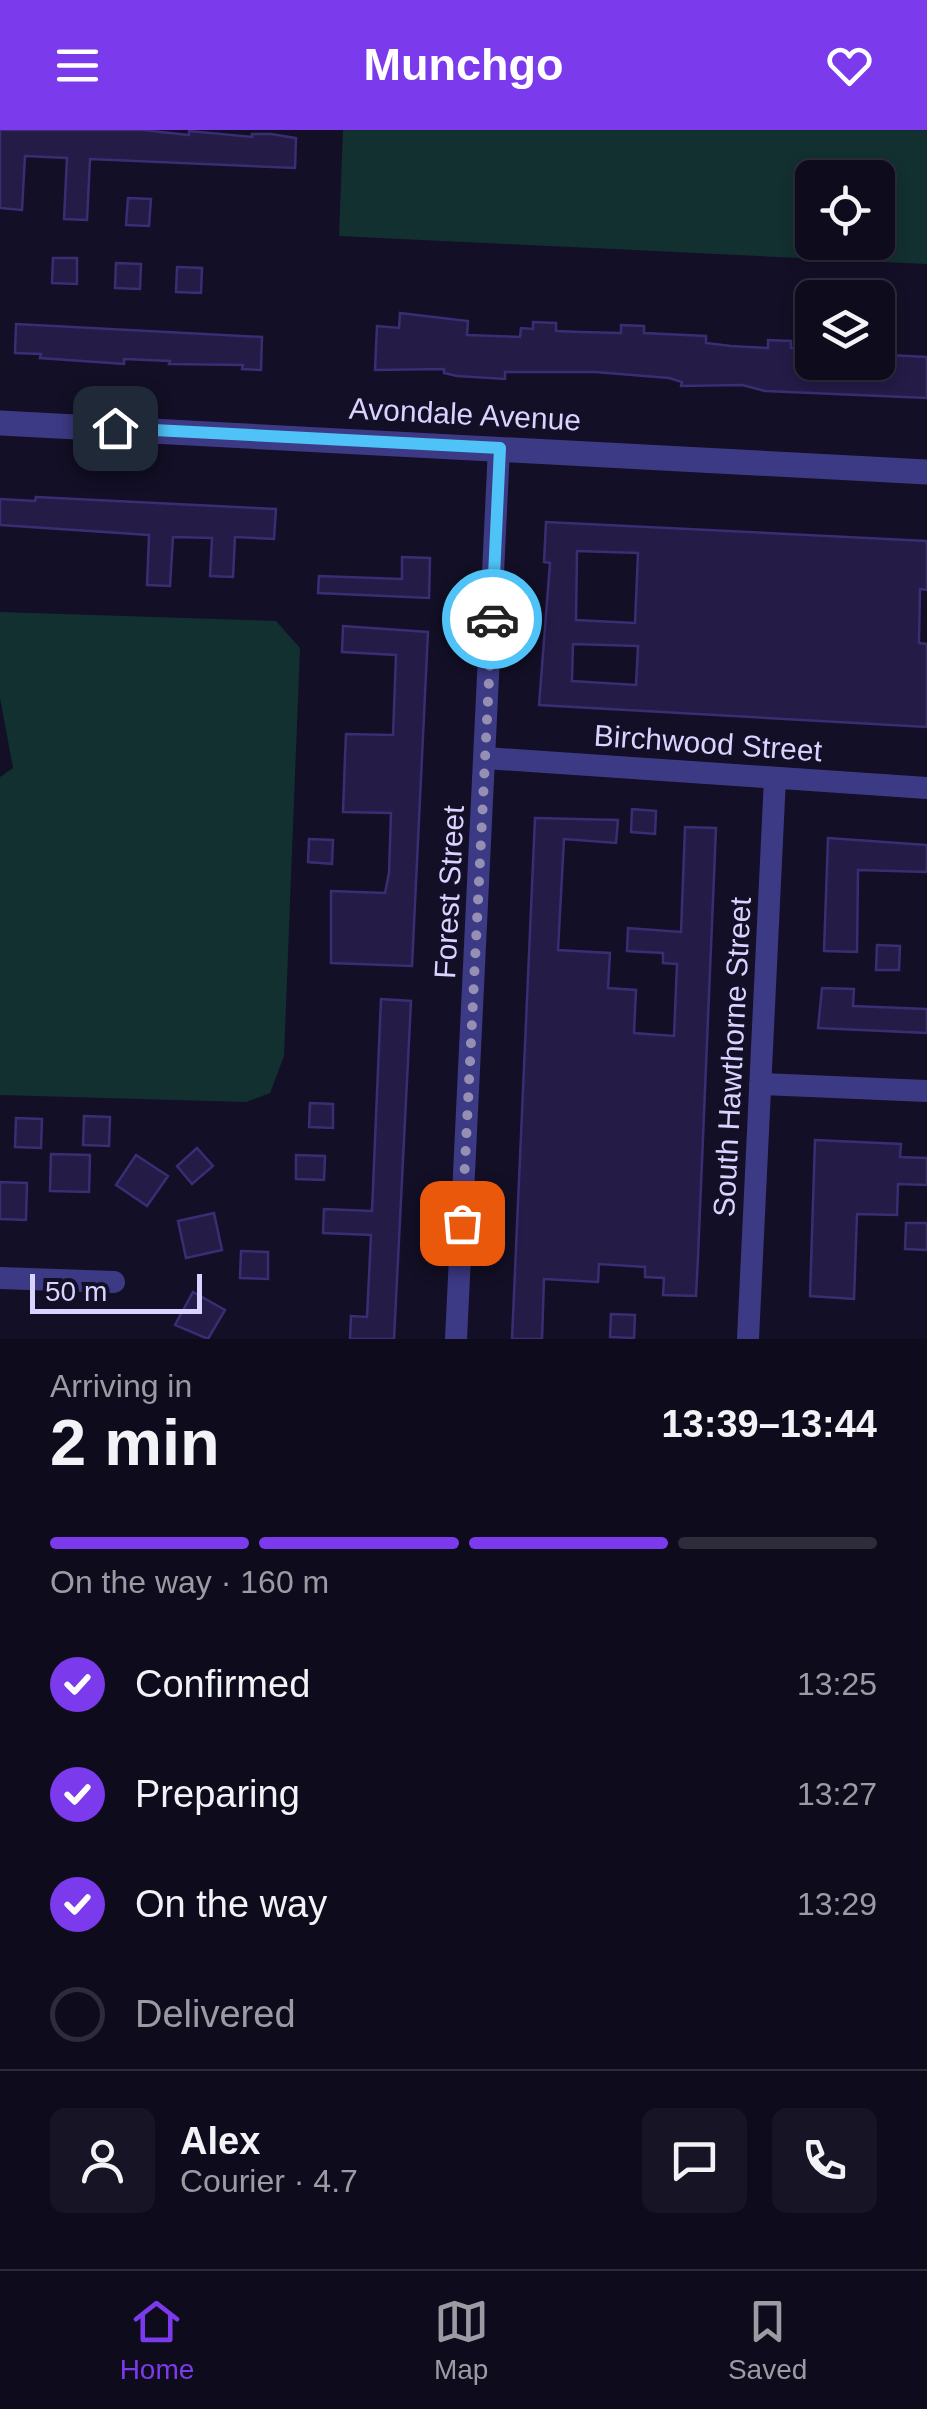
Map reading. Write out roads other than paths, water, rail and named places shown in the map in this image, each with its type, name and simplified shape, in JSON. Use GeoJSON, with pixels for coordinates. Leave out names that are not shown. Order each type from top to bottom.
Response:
{"type":"FeatureCollection","features":[{"type":"Feature","properties":{"kind":"street","name":"Avondale Avenue"},"geometry":{"type":"LineString","coordinates":[[0,422],[927,472]]}},
{"type":"Feature","properties":{"kind":"street","name":"Forest Street"},"geometry":{"type":"LineString","coordinates":[[456,1339],[500,448]]}},
{"type":"Feature","properties":{"kind":"street","name":"Birchwood Street"},"geometry":{"type":"LineString","coordinates":[[486,758],[927,788]]}},
{"type":"Feature","properties":{"kind":"street","name":"South Hawthorne Street"},"geometry":{"type":"LineString","coordinates":[[748,1339],[775,778]]}},
{"type":"Feature","properties":{"kind":"street"},"geometry":{"type":"LineString","coordinates":[[760,1084],[927,1091]]}},
{"type":"Feature","properties":{"kind":"street"},"geometry":{"type":"LineString","coordinates":[[0,1278],[114,1282]]}}]}
